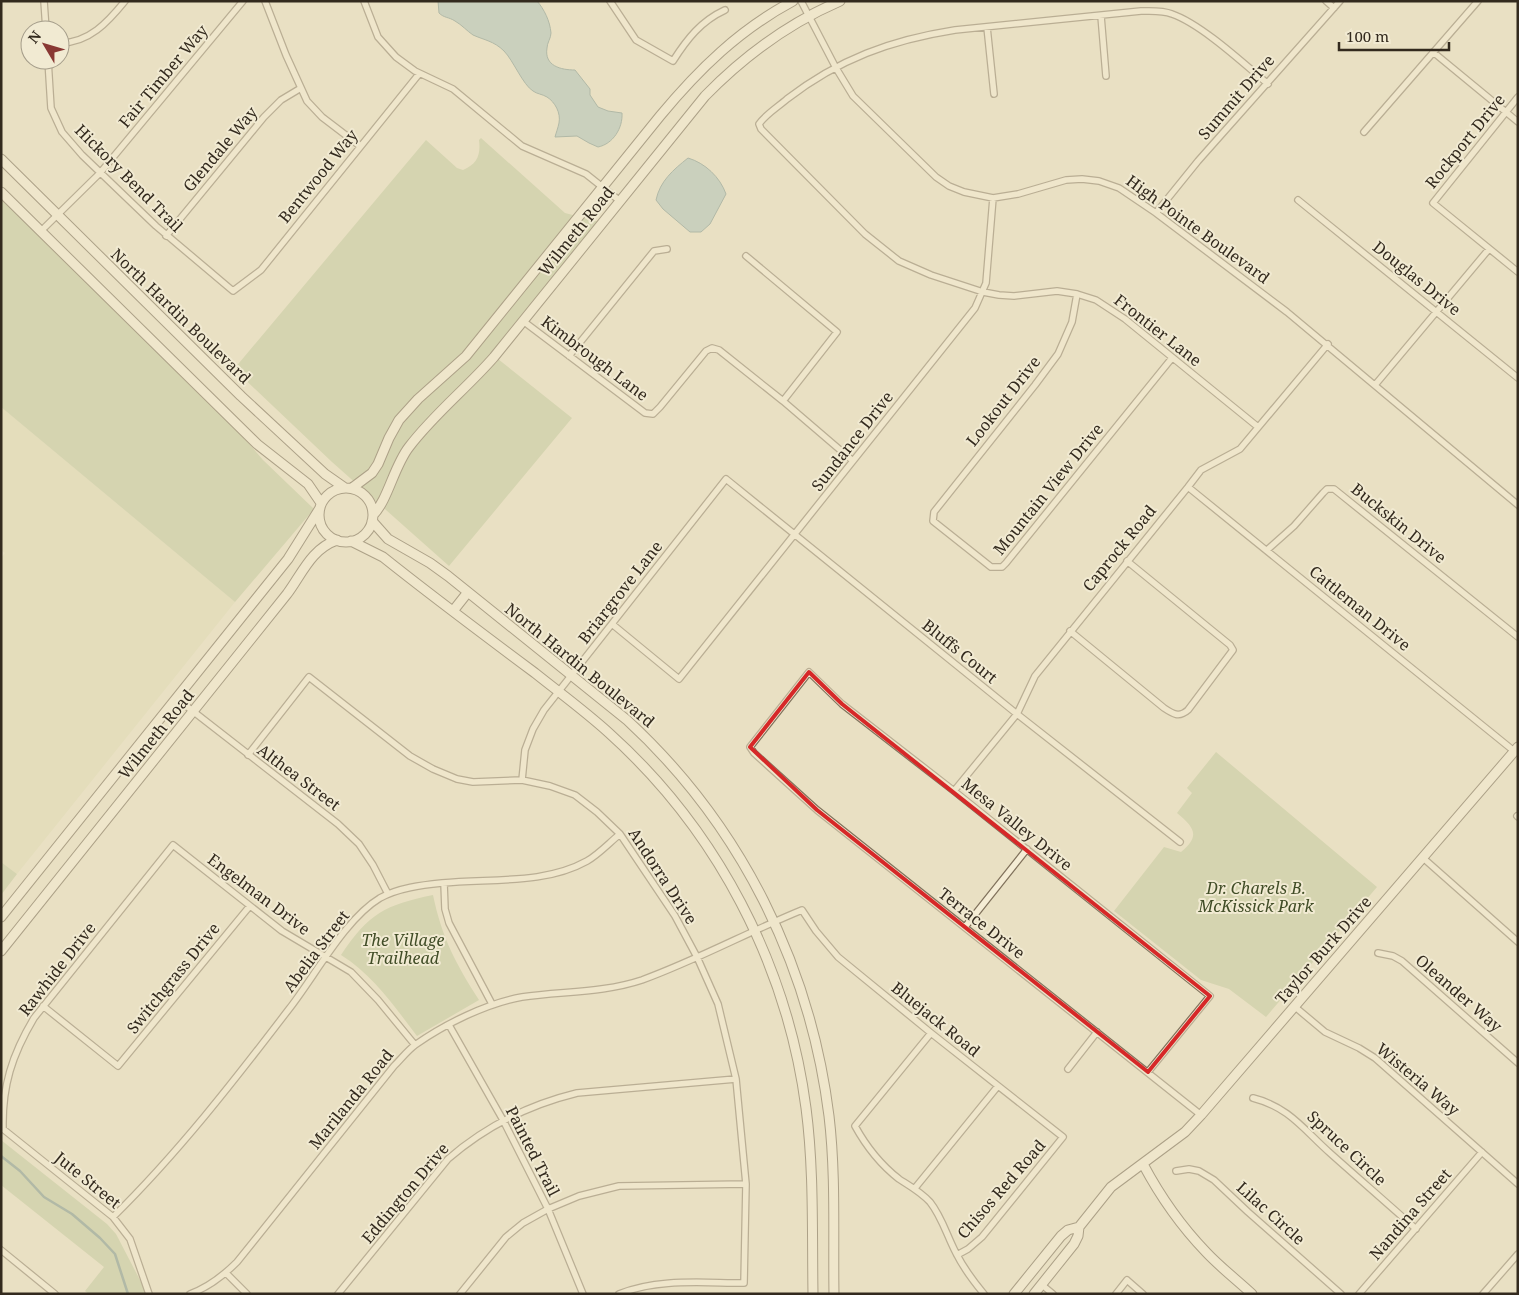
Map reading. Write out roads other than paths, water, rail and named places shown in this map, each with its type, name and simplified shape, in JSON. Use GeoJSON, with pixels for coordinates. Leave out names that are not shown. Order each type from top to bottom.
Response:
{"type":"FeatureCollection","features":[{"type":"Feature","properties":{"kind":"main road","name":"Wilmeth Road"},"geometry":{"type":"LineString","coordinates":[[348,488],[372,474],[388,438],[400,420],[418,400],[466,356],[672,101],[702,68],[742,34],[793,1]]}},
{"type":"Feature","properties":{"kind":"main road","name":"Wilmeth Road"},"geometry":{"type":"LineString","coordinates":[[372,518],[382,502],[399,462],[408,448],[441,411],[476,378],[693,109],[718,82],[762,46],[809,16],[840,1]]}},
{"type":"Feature","properties":{"kind":"main road","name":"North Hardin Boulevard"},"geometry":{"type":"LineString","coordinates":[[1,159],[241,396],[325,474],[348,488]]}},
{"type":"Feature","properties":{"kind":"main road"},"geometry":{"type":"LineString","coordinates":[[1,192],[257,444],[308,484],[321,506]]}},
{"type":"Feature","properties":{"kind":"main road"},"geometry":{"type":"LineString","coordinates":[[348,488],[357,490],[366,497],[372,507],[372,518],[366,533],[351,541],[337,540],[329,536],[322,528],[319,517],[321,506],[330,492],[348,488]]}},
{"type":"Feature","properties":{"kind":"main road","name":"Wilmeth Road"},"geometry":{"type":"LineString","coordinates":[[1,917],[288,559],[321,506]]}},
{"type":"Feature","properties":{"kind":"main road","name":"North Hardin Boulevard"},"geometry":{"type":"LineString","coordinates":[[372,518],[388,540],[430,563],[572,674],[638,729],[691,788],[734,848],[774,922],[804,998],[815,1040],[829,1117],[832,1160],[834,1294]]}},
{"type":"Feature","properties":{"kind":"main road","name":"Wilmeth Road"},"geometry":{"type":"LineString","coordinates":[[1,951],[287,594],[316,552],[328,543],[337,540]]}},
{"type":"Feature","properties":{"kind":"main road","name":"North Hardin Boulevard"},"geometry":{"type":"LineString","coordinates":[[351,541],[383,557],[558,692],[618,741],[677,804],[718,861],[755,930],[777,986],[786,1014],[803,1086],[811,1162],[813,1294]]}},
{"type":"Feature","properties":{"kind":"main road"},"geometry":{"type":"LineString","coordinates":[[453,611],[468,592]]}},
{"type":"Feature","properties":{"kind":"main road","name":"Taylor Burk Drive"},"geometry":{"type":"LineString","coordinates":[[1079,1227],[1112,1187],[1185,1132],[1201,1115],[1516,749]]}},
{"type":"Feature","properties":{"kind":"main road"},"geometry":{"type":"LineString","coordinates":[[1143,1164],[1159,1193],[1206,1253],[1252,1294]]}},
{"type":"Feature","properties":{"kind":"main road"},"geometry":{"type":"LineString","coordinates":[[1014,1294],[1061,1236],[1068,1230],[1079,1227],[1078,1236],[1074,1244],[1034,1294]]}},
{"type":"Feature","properties":{"kind":"street"},"geometry":{"type":"LineString","coordinates":[[44,1],[45,20]]}},
{"type":"Feature","properties":{"kind":"street"},"geometry":{"type":"LineString","coordinates":[[70,43],[88,36],[108,21],[124,1]]}},
{"type":"Feature","properties":{"kind":"street","name":"Fair Timber Way"},"geometry":{"type":"LineString","coordinates":[[41,231],[100,172],[243,1]]}},
{"type":"Feature","properties":{"kind":"street"},"geometry":{"type":"LineString","coordinates":[[265,1],[286,56],[307,101],[322,117],[360,146]]}},
{"type":"Feature","properties":{"kind":"street"},"geometry":{"type":"LineString","coordinates":[[364,1],[378,37],[396,57],[420,74],[453,89],[522,146],[580,171],[620,201]]}},
{"type":"Feature","properties":{"kind":"street"},"geometry":{"type":"LineString","coordinates":[[610,1],[636,40],[673,61],[695,30],[712,16],[725,10]]}},
{"type":"Feature","properties":{"kind":"street","name":"High Pointe Boulevard"},"geometry":{"type":"LineString","coordinates":[[801,1],[848,89],[936,177],[949,186],[964,192],[993,198],[1018,194],[1066,180],[1099,180],[1119,188],[1156,213],[1328,344],[1516,502]]}},
{"type":"Feature","properties":{"kind":"street"},"geometry":{"type":"LineString","coordinates":[[1326,1],[1334,8]]}},
{"type":"Feature","properties":{"kind":"street","name":"Summit Drive"},"geometry":{"type":"LineString","coordinates":[[1156,213],[1198,161],[1340,1]]}},
{"type":"Feature","properties":{"kind":"street"},"geometry":{"type":"LineString","coordinates":[[1364,132],[1478,1]]}},
{"type":"Feature","properties":{"kind":"street"},"geometry":{"type":"LineString","coordinates":[[836,68],[872,50],[925,35],[1154,11],[1170,13],[1203,32],[1268,84]]}},
{"type":"Feature","properties":{"kind":"street"},"geometry":{"type":"LineString","coordinates":[[1100,16],[1106,76]]}},
{"type":"Feature","properties":{"kind":"street"},"geometry":{"type":"LineString","coordinates":[[987,27],[994,94]]}},
{"type":"Feature","properties":{"kind":"street"},"geometry":{"type":"LineString","coordinates":[[1433,52],[1518,122]]}},
{"type":"Feature","properties":{"kind":"street","name":"Frontier Lane"},"geometry":{"type":"LineString","coordinates":[[836,68],[808,84],[762,119],[759,124],[760,129],[865,234],[899,261],[931,275],[983,292],[1007,296],[1056,291],[1078,294],[1096,300],[1110,308],[1258,427]]}},
{"type":"Feature","properties":{"kind":"street","name":"Hickory Bend Trail"},"geometry":{"type":"LineString","coordinates":[[49,70],[51,108],[62,132],[82,155],[166,236],[233,291]]}},
{"type":"Feature","properties":{"kind":"street","name":"Bentwood Way"},"geometry":{"type":"LineString","coordinates":[[233,291],[260,270],[420,74]]}},
{"type":"Feature","properties":{"kind":"street","name":"Glendale Way"},"geometry":{"type":"LineString","coordinates":[[166,236],[264,117],[281,100],[301,88]]}},
{"type":"Feature","properties":{"kind":"street","name":"Rockport Drive"},"geometry":{"type":"LineString","coordinates":[[1489,249],[1433,203],[1518,97]]}},
{"type":"Feature","properties":{"kind":"street","name":"Sundance Drive"},"geometry":{"type":"LineString","coordinates":[[612,624],[680,679],[968,317],[983,292],[988,266],[993,198]]}},
{"type":"Feature","properties":{"kind":"street","name":"Douglas Drive"},"geometry":{"type":"LineString","coordinates":[[1298,200],[1518,378]]}},
{"type":"Feature","properties":{"kind":"street"},"geometry":{"type":"LineString","coordinates":[[569,356],[654,251],[667,249]]}},
{"type":"Feature","properties":{"kind":"street"},"geometry":{"type":"LineString","coordinates":[[1375,385],[1489,249],[1518,272]]}},
{"type":"Feature","properties":{"kind":"street"},"geometry":{"type":"LineString","coordinates":[[746,256],[837,332],[783,400],[853,461]]}},
{"type":"Feature","properties":{"kind":"street","name":"Lookout Drive"},"geometry":{"type":"LineString","coordinates":[[932,516],[937,507],[1058,354],[1072,322],[1078,294]]}},
{"type":"Feature","properties":{"kind":"street","name":"Kimbrough Lane"},"geometry":{"type":"LineString","coordinates":[[523,321],[645,413],[652,414],[660,407],[706,351],[712,348],[719,350],[783,400]]}},
{"type":"Feature","properties":{"kind":"street","name":"Caprock Road"},"geometry":{"type":"LineString","coordinates":[[954,790],[1017,714],[1035,676],[1201,470],[1240,449],[1328,344]]}},
{"type":"Feature","properties":{"kind":"street","name":"Mountain View Drive"},"geometry":{"type":"LineString","coordinates":[[932,516],[933,521],[991,568],[1002,567],[1172,358]]}},
{"type":"Feature","properties":{"kind":"street","name":"Bluffs Court"},"geometry":{"type":"LineString","coordinates":[[726,479],[1017,714],[1180,842]]}},
{"type":"Feature","properties":{"kind":"street","name":"Briargrove Lane"},"geometry":{"type":"LineString","coordinates":[[522,780],[525,750],[533,729],[544,710],[726,479]]}},
{"type":"Feature","properties":{"kind":"street","name":"Cattleman Drive"},"geometry":{"type":"LineString","coordinates":[[1188,487],[1516,749]]}},
{"type":"Feature","properties":{"kind":"street","name":"Buckskin Drive"},"geometry":{"type":"LineString","coordinates":[[1267,550],[1294,526],[1327,490],[1334,489],[1518,637]]}},
{"type":"Feature","properties":{"kind":"street"},"geometry":{"type":"LineString","coordinates":[[1070,631],[1164,708],[1176,715],[1184,714],[1188,710],[1233,650],[1230,645],[1127,562]]}},
{"type":"Feature","properties":{"kind":"street","name":"Mesa Valley Drive"},"geometry":{"type":"LineString","coordinates":[[750,747],[810,672],[842,704],[954,790],[1210,996],[1148,1072]]}},
{"type":"Feature","properties":{"kind":"street","name":"Andorra Drive"},"geometry":{"type":"LineString","coordinates":[[248,755],[309,677],[410,756],[433,770],[457,779],[474,782],[522,780],[550,786],[575,796],[597,812],[620,834],[674,916],[697,957],[718,1004],[736,1079],[746,1184],[744,1283],[663,1283],[634,1288],[619,1294]]}},
{"type":"Feature","properties":{"kind":"street","name":"Althea Street"},"geometry":{"type":"LineString","coordinates":[[176,698],[338,824],[359,844],[373,865],[388,894]]}},
{"type":"Feature","properties":{"kind":"street","name":"Terrace Drive"},"geometry":{"type":"LineString","coordinates":[[750,747],[754,753],[818,810],[1201,1115]]}},
{"type":"Feature","properties":{"kind":"street","name":"Abelia Street"},"geometry":{"type":"LineString","coordinates":[[113,1217],[148,1183],[173,1155],[288,1010],[346,929],[379,899],[388,894],[420,885],[535,877],[567,869],[587,861],[620,834]]}},
{"type":"Feature","properties":{"kind":"street","name":"Engelman Drive"},"geometry":{"type":"LineString","coordinates":[[173,845],[249,907],[282,931],[351,972],[378,1000],[414,1046]]}},
{"type":"Feature","properties":{"kind":"street","name":"Rawhide Drive"},"geometry":{"type":"LineString","coordinates":[[3,1129],[4,1079],[19,1044],[34,1018],[173,845]]}},
{"type":"Feature","properties":{"kind":"street"},"geometry":{"type":"LineString","coordinates":[[965,927],[1027,849]]}},
{"type":"Feature","properties":{"kind":"street"},"geometry":{"type":"LineString","coordinates":[[1422,857],[1518,942]]}},
{"type":"Feature","properties":{"kind":"street"},"geometry":{"type":"LineString","coordinates":[[444,883],[449,923],[492,1004]]}},
{"type":"Feature","properties":{"kind":"street","name":"Switchgrass Drive"},"geometry":{"type":"LineString","coordinates":[[43,1006],[118,1066],[249,907]]}},
{"type":"Feature","properties":{"kind":"street","name":"Marilanda Road"},"geometry":{"type":"LineString","coordinates":[[190,1294],[200,1290],[226,1273],[237,1262],[394,1066],[414,1046],[449,1025],[492,1004],[522,997],[606,988],[641,980],[802,910]]}},
{"type":"Feature","properties":{"kind":"street","name":"Bluejack Road"},"geometry":{"type":"LineString","coordinates":[[802,910],[816,931],[838,957],[1063,1138]]}},
{"type":"Feature","properties":{"kind":"street","name":"Oleander Way"},"geometry":{"type":"LineString","coordinates":[[1378,953],[1394,956],[1402,961],[1518,1062]]}},
{"type":"Feature","properties":{"kind":"street","name":"Wisteria Way"},"geometry":{"type":"LineString","coordinates":[[1294,1006],[1325,1032],[1375,1058],[1518,1184]]}},
{"type":"Feature","properties":{"kind":"street","name":"Painted Trail"},"geometry":{"type":"LineString","coordinates":[[449,1025],[503,1120],[548,1209],[583,1294]]}},
{"type":"Feature","properties":{"kind":"street"},"geometry":{"type":"LineString","coordinates":[[1068,1069],[1097,1032]]}},
{"type":"Feature","properties":{"kind":"street"},"geometry":{"type":"LineString","coordinates":[[931,1033],[855,1126],[865,1144],[880,1160],[899,1178],[915,1188],[930,1202],[940,1218],[957,1255],[984,1294]]}},
{"type":"Feature","properties":{"kind":"street","name":"Eddington Drive"},"geometry":{"type":"LineString","coordinates":[[338,1294],[448,1160],[468,1142],[503,1120],[552,1099],[577,1093],[736,1079]]}},
{"type":"Feature","properties":{"kind":"street"},"geometry":{"type":"LineString","coordinates":[[915,1188],[998,1086]]}},
{"type":"Feature","properties":{"kind":"street","name":"Spruce Circle"},"geometry":{"type":"LineString","coordinates":[[1254,1098],[1268,1102],[1295,1118],[1319,1143],[1416,1229]]}},
{"type":"Feature","properties":{"kind":"street","name":"Jute Street"},"geometry":{"type":"LineString","coordinates":[[3,1129],[113,1217],[130,1239],[149,1294]]}},
{"type":"Feature","properties":{"kind":"street","name":"Chisos Red Road"},"geometry":{"type":"LineString","coordinates":[[957,1255],[968,1249],[982,1237],[1063,1138]]}},
{"type":"Feature","properties":{"kind":"street","name":"Nandina Street"},"geometry":{"type":"LineString","coordinates":[[1359,1294],[1482,1152]]}},
{"type":"Feature","properties":{"kind":"street","name":"Lilac Circle"},"geometry":{"type":"LineString","coordinates":[[1176,1171],[1199,1171],[1214,1180],[1341,1294]]}},
{"type":"Feature","properties":{"kind":"street"},"geometry":{"type":"LineString","coordinates":[[460,1294],[506,1237],[523,1223],[548,1209],[579,1196],[619,1186],[746,1184]]}},
{"type":"Feature","properties":{"kind":"street"},"geometry":{"type":"LineString","coordinates":[[1,1250],[55,1294]]}},
{"type":"Feature","properties":{"kind":"street"},"geometry":{"type":"LineString","coordinates":[[1483,1294],[1518,1254]]}},
{"type":"Feature","properties":{"kind":"street"},"geometry":{"type":"LineString","coordinates":[[226,1273],[247,1294]]}},
{"type":"Feature","properties":{"kind":"street"},"geometry":{"type":"LineString","coordinates":[[1116,1294],[1126,1280],[1143,1294]]}},
{"type":"Feature","properties":{"kind":"street"},"geometry":{"type":"LineString","coordinates":[[1041,1284],[1053,1294]]}},
{"type":"Feature","properties":{"kind":"water"},"geometry":{"type":"Polygon","coordinates":[[[438,1],[537,1],[546,16],[550,29],[551,35],[547,48],[548,59],[559,68],[575,70],[590,89],[590,95],[598,107],[622,113],[619,130],[608,143],[598,147],[577,136],[555,137],[559,119],[557,108],[553,102],[529,88],[507,55],[500,48],[473,35],[458,23],[439,13],[438,1]]]}},
{"type":"Feature","properties":{"kind":"water"},"geometry":{"type":"Polygon","coordinates":[[[688,158],[700,163],[716,176],[726,194],[710,224],[701,232],[690,232],[663,209],[656,200],[664,182],[688,158]]]}},
{"type":"Feature","properties":{"kind":"waterway"},"geometry":{"type":"LineString","coordinates":[[1,1156],[20,1171],[44,1197],[72,1214],[115,1254],[128,1294]]}},
{"type":"Feature","properties":{"kind":"park label","name":"Dr. Charels B. McKissick Park"},"geometry":{"type":"Point","coordinates":[1256,897]}},
{"type":"Feature","properties":{"kind":"park label","name":"The Village Trailhead"},"geometry":{"type":"Point","coordinates":[403,949]}}]}
